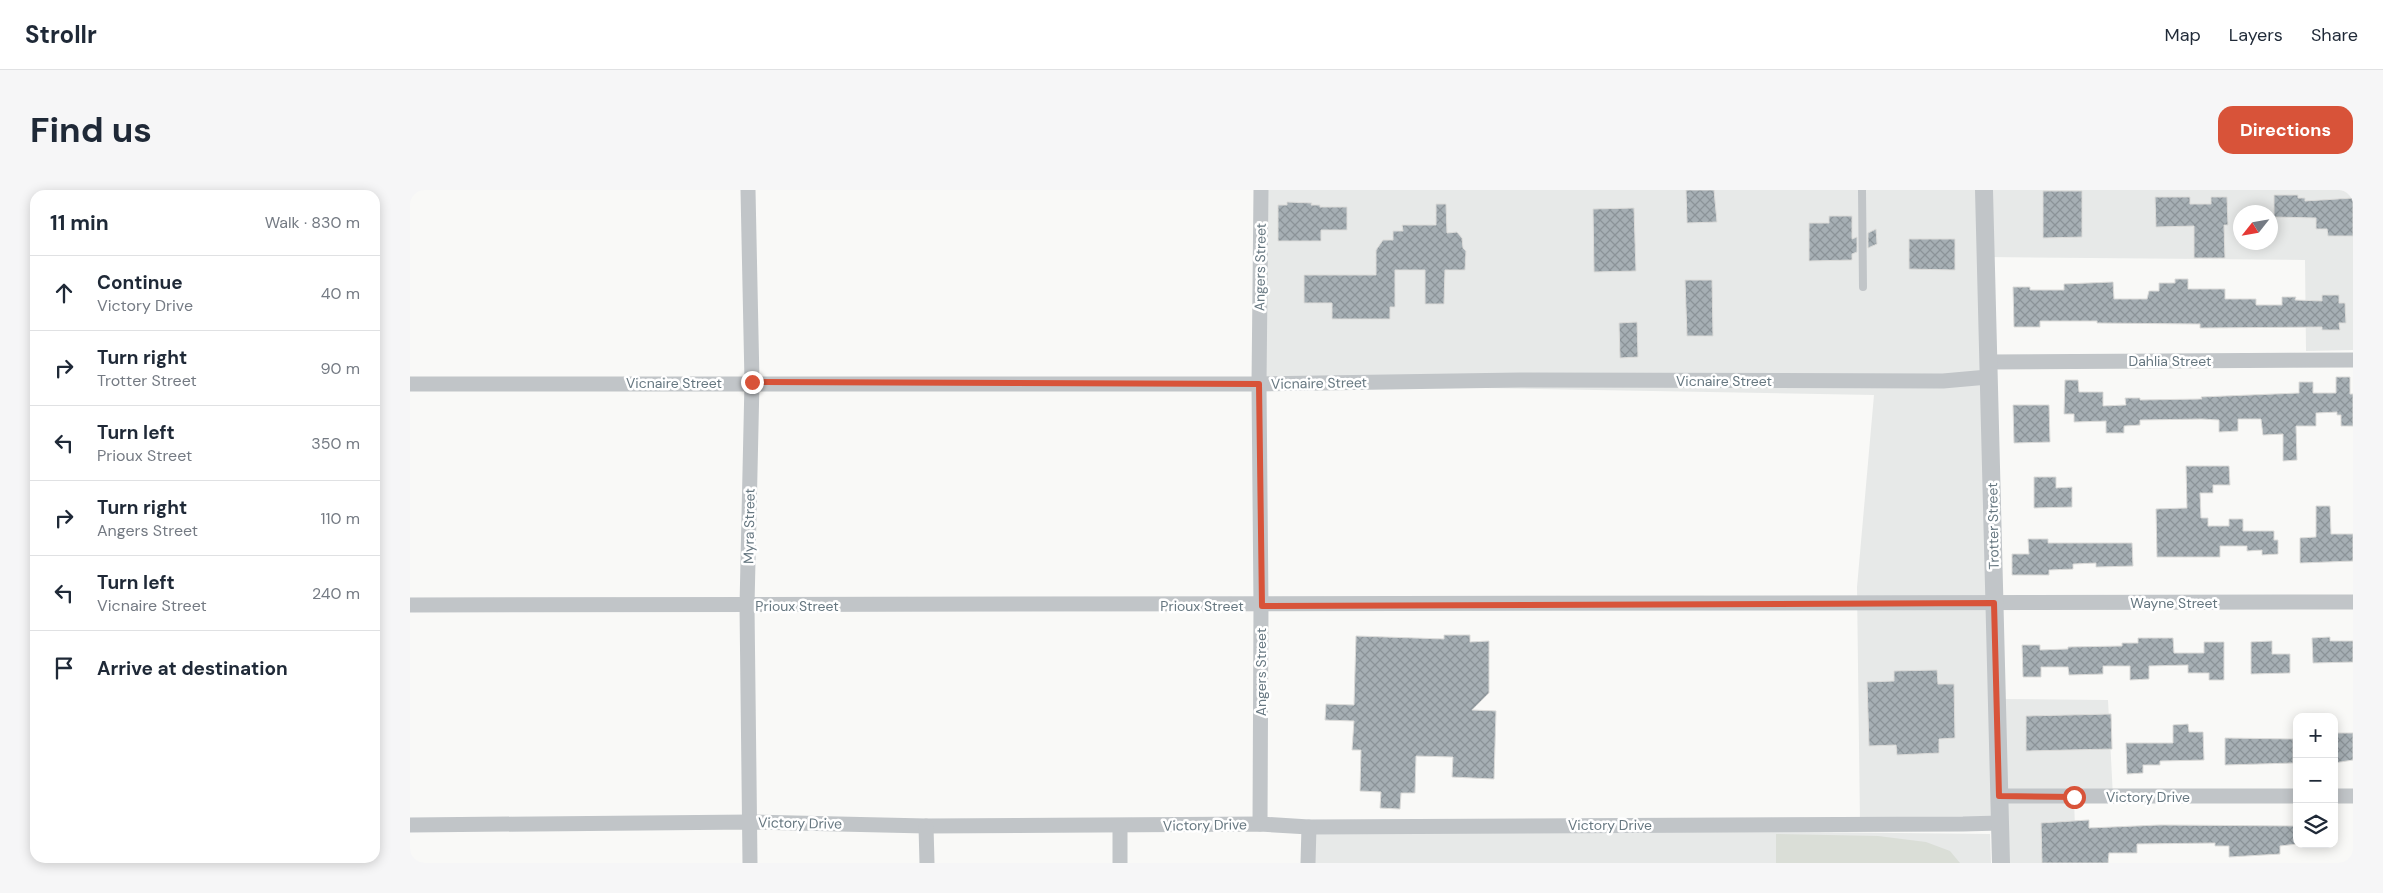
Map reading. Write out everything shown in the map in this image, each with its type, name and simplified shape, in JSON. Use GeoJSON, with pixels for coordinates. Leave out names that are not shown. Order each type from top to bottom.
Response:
{"type":"FeatureCollection","features":[{"type":"Feature","properties":{"kind":"street","name":"Myra Street"},"geometry":{"type":"LineString","coordinates":[[748,190],[752,382],[747,606],[750,863]]}},
{"type":"Feature","properties":{"kind":"street","name":"Angers Street"},"geometry":{"type":"LineString","coordinates":[[1260,824],[1262,606],[1259,384],[1261,190]]}},
{"type":"Feature","properties":{"kind":"street","name":"Trotter Street"},"geometry":{"type":"LineString","coordinates":[[1984,190],[2001,863]]}},
{"type":"Feature","properties":{"kind":"street","name":"Dahlia Street"},"geometry":{"type":"LineString","coordinates":[[1988,370],[2353,360]]}},
{"type":"Feature","properties":{"kind":"street","name":"Vicnaire Street"},"geometry":{"type":"LineString","coordinates":[[410,384],[752,382],[1259,384],[1520,380],[1943,381],[1988,370]]}},
{"type":"Feature","properties":{"kind":"street","name":"Wayne Street"},"geometry":{"type":"LineString","coordinates":[[1994,603],[2353,602]]}},
{"type":"Feature","properties":{"kind":"street","name":"Prioux Street"},"geometry":{"type":"LineString","coordinates":[[410,605],[1262,606],[1994,603]]}},
{"type":"Feature","properties":{"kind":"street","name":"Victory Drive"},"geometry":{"type":"LineString","coordinates":[[1999,796],[2293,796]]}},
{"type":"Feature","properties":{"kind":"street"},"geometry":{"type":"LineString","coordinates":[[2338,796],[2353,796]]}},
{"type":"Feature","properties":{"kind":"street","name":"Victory Drive"},"geometry":{"type":"LineString","coordinates":[[410,825],[751,822],[926,826],[1260,824],[1309,827],[1963,824],[2000,822]]}},
{"type":"Feature","properties":{"kind":"street"},"geometry":{"type":"LineString","coordinates":[[926,826],[927,863]]}},
{"type":"Feature","properties":{"kind":"street"},"geometry":{"type":"LineString","coordinates":[[1120,826],[1120,863]]}},
{"type":"Feature","properties":{"kind":"street"},"geometry":{"type":"LineString","coordinates":[[1308,863],[1309,827]]}},
{"type":"Feature","properties":{"kind":"lane"},"geometry":{"type":"LineString","coordinates":[[1862,190],[1863,287]]}},
{"type":"Feature","properties":{"kind":"shaded area"},"geometry":{"type":"Polygon","coordinates":[[[1260,190],[2353,190],[2353,350],[2306,351],[2305,260],[1987,257],[1997,699],[2108,700],[2113,797],[2074,797],[2076,863],[2001,863],[2000,823],[1860,824],[1857,587],[1874,395],[1259,384],[1260,190]]]}},
{"type":"Feature","properties":{"kind":"shaded area"},"geometry":{"type":"Polygon","coordinates":[[[1309,827],[1990,834],[1991,863],[1308,863],[1309,827]]]}},
{"type":"Feature","properties":{"kind":"shaded area"},"geometry":{"type":"Polygon","coordinates":[[[1776,834],[1878,836],[1926,842],[1950,851],[1960,863],[1776,863],[1776,834]]]}},
{"type":"Feature","properties":{"kind":"building"},"geometry":{"type":"Polygon","coordinates":[[[1686,190],[1714,190],[1717,222],[1687,223],[1686,190]]]}},
{"type":"Feature","properties":{"kind":"building"},"geometry":{"type":"Polygon","coordinates":[[[2043,191],[2082,191],[2082,237],[2043,238],[2043,191]]]}},
{"type":"Feature","properties":{"kind":"building"},"geometry":{"type":"Polygon","coordinates":[[[2274,195],[2298,195],[2298,198],[2305,198],[2305,201],[2353,198],[2353,236],[2328,236],[2327,229],[2316,229],[2316,218],[2278,217],[2278,205],[2274,205],[2274,195]]]}},
{"type":"Feature","properties":{"kind":"building"},"geometry":{"type":"Polygon","coordinates":[[[2155,197],[2190,197],[2190,204],[2211,204],[2211,197],[2227,197],[2228,225],[2224,225],[2225,258],[2194,258],[2194,226],[2156,227],[2155,197]]]}},
{"type":"Feature","properties":{"kind":"building"},"geometry":{"type":"Polygon","coordinates":[[[1287,202],[1312,203],[1311,205],[1320,205],[1320,207],[1347,207],[1347,230],[1321,230],[1321,241],[1278,241],[1278,205],[1287,205],[1287,202]]]}},
{"type":"Feature","properties":{"kind":"building"},"geometry":{"type":"Polygon","coordinates":[[[1436,204],[1446,204],[1447,233],[1457,232],[1462,238],[1463,248],[1466,251],[1465,270],[1445,270],[1444,304],[1425,304],[1425,270],[1395,270],[1395,307],[1390,307],[1390,319],[1332,319],[1332,303],[1304,303],[1304,275],[1376,275],[1376,250],[1383,240],[1393,240],[1393,231],[1403,231],[1402,225],[1436,225],[1436,204]]]}},
{"type":"Feature","properties":{"kind":"building"},"geometry":{"type":"Polygon","coordinates":[[[1634,208],[1636,271],[1594,272],[1593,209],[1634,208]]]}},
{"type":"Feature","properties":{"kind":"building"},"geometry":{"type":"Polygon","coordinates":[[[1829,216],[1852,216],[1852,239],[1857,237],[1857,252],[1852,254],[1852,260],[1809,261],[1809,223],[1829,223],[1829,216]]]}},
{"type":"Feature","properties":{"kind":"building"},"geometry":{"type":"Polygon","coordinates":[[[1876,229],[1877,244],[1868,248],[1868,233],[1876,229]]]}},
{"type":"Feature","properties":{"kind":"building"},"geometry":{"type":"Polygon","coordinates":[[[1909,239],[1955,239],[1955,270],[1909,269],[1909,239]]]}},
{"type":"Feature","properties":{"kind":"building"},"geometry":{"type":"Polygon","coordinates":[[[2175,279],[2188,279],[2188,289],[2225,289],[2225,299],[2256,299],[2256,305],[2282,305],[2282,297],[2296,297],[2295,300],[2322,301],[2322,295],[2339,295],[2339,303],[2345,303],[2346,323],[2339,323],[2340,330],[2322,330],[2322,327],[2200,328],[2200,324],[2097,323],[2097,321],[2040,321],[2040,327],[2014,327],[2013,287],[2030,287],[2030,290],[2064,290],[2064,284],[2113,282],[2114,299],[2147,299],[2149,291],[2159,291],[2159,283],[2175,283],[2175,279]]]}},
{"type":"Feature","properties":{"kind":"building"},"geometry":{"type":"Polygon","coordinates":[[[1685,280],[1712,280],[1713,336],[1687,336],[1685,280]]]}},
{"type":"Feature","properties":{"kind":"building"},"geometry":{"type":"Polygon","coordinates":[[[1637,322],[1638,357],[1620,358],[1619,323],[1637,322]]]}},
{"type":"Feature","properties":{"kind":"building"},"geometry":{"type":"Polygon","coordinates":[[[2336,377],[2350,377],[2350,394],[2353,394],[2353,426],[2341,426],[2341,415],[2337,415],[2337,412],[2316,413],[2316,426],[2296,426],[2297,460],[2283,461],[2283,434],[2263,435],[2261,419],[2238,419],[2238,431],[2219,432],[2219,420],[2140,420],[2140,425],[2124,426],[2124,433],[2106,433],[2106,421],[2074,422],[2074,414],[2064,414],[2065,380],[2078,380],[2079,392],[2103,392],[2103,406],[2126,405],[2125,398],[2140,398],[2140,400],[2202,399],[2201,397],[2299,393],[2299,382],[2313,382],[2313,393],[2336,393],[2336,377]]]}},
{"type":"Feature","properties":{"kind":"building"},"geometry":{"type":"Polygon","coordinates":[[[2013,405],[2049,405],[2050,442],[2014,443],[2013,405]]]}},
{"type":"Feature","properties":{"kind":"building"},"geometry":{"type":"Polygon","coordinates":[[[2186,466],[2229,466],[2230,485],[2213,485],[2213,493],[2200,493],[2201,518],[2208,518],[2208,526],[2229,526],[2229,519],[2243,519],[2243,531],[2274,531],[2274,540],[2278,540],[2278,554],[2262,555],[2262,550],[2247,551],[2247,546],[2220,546],[2220,557],[2157,557],[2156,509],[2187,508],[2186,466]]]}},
{"type":"Feature","properties":{"kind":"building"},"geometry":{"type":"Polygon","coordinates":[[[2034,477],[2056,477],[2056,488],[2072,487],[2072,507],[2034,508],[2034,477]]]}},
{"type":"Feature","properties":{"kind":"building"},"geometry":{"type":"Polygon","coordinates":[[[2316,506],[2330,506],[2331,534],[2353,534],[2353,561],[2300,563],[2300,538],[2316,537],[2316,506]]]}},
{"type":"Feature","properties":{"kind":"building"},"geometry":{"type":"Polygon","coordinates":[[[2028,539],[2048,539],[2048,543],[2132,543],[2133,566],[2096,567],[2096,563],[2073,564],[2073,569],[2049,570],[2049,575],[2012,575],[2012,554],[2029,554],[2028,539]]]}},
{"type":"Feature","properties":{"kind":"building"},"geometry":{"type":"Polygon","coordinates":[[[1444,635],[1470,635],[1470,642],[1489,641],[1489,693],[1472,710],[1496,711],[1494,779],[1452,777],[1453,757],[1416,756],[1415,793],[1401,793],[1400,809],[1380,808],[1381,792],[1360,791],[1361,750],[1352,750],[1354,721],[1325,720],[1326,704],[1354,705],[1356,636],[1444,639],[1444,635]]]}},
{"type":"Feature","properties":{"kind":"building"},"geometry":{"type":"Polygon","coordinates":[[[2330,637],[2330,641],[2353,641],[2353,662],[2313,663],[2312,638],[2330,637]]]}},
{"type":"Feature","properties":{"kind":"building"},"geometry":{"type":"Polygon","coordinates":[[[2138,638],[2173,638],[2174,653],[2204,653],[2204,642],[2224,642],[2224,680],[2209,680],[2209,673],[2188,673],[2188,665],[2149,666],[2149,679],[2130,680],[2130,666],[2103,666],[2103,674],[2069,675],[2068,667],[2041,667],[2041,677],[2023,677],[2022,645],[2040,645],[2040,650],[2068,649],[2068,647],[2122,646],[2122,643],[2138,643],[2138,638]]]}},
{"type":"Feature","properties":{"kind":"building"},"geometry":{"type":"Polygon","coordinates":[[[2272,641],[2272,654],[2290,654],[2290,673],[2251,674],[2251,642],[2272,641]]]}},
{"type":"Feature","properties":{"kind":"building"},"geometry":{"type":"Polygon","coordinates":[[[1937,670],[1938,684],[1954,684],[1955,738],[1939,739],[1939,753],[1897,755],[1896,745],[1869,746],[1867,682],[1894,681],[1894,671],[1937,670]]]}},
{"type":"Feature","properties":{"kind":"building"},"geometry":{"type":"Polygon","coordinates":[[[2111,714],[2112,749],[2026,751],[2026,716],[2111,714]]]}},
{"type":"Feature","properties":{"kind":"building"},"geometry":{"type":"Polygon","coordinates":[[[2188,724],[2189,732],[2203,732],[2204,760],[2160,761],[2160,765],[2143,765],[2143,773],[2127,774],[2126,743],[2173,743],[2173,725],[2188,724]]]}},
{"type":"Feature","properties":{"kind":"building"},"geometry":{"type":"Polygon","coordinates":[[[2338,733],[2353,733],[2353,760],[2338,762],[2338,733]]]}},
{"type":"Feature","properties":{"kind":"building"},"geometry":{"type":"Polygon","coordinates":[[[2225,738],[2293,739],[2293,763],[2225,765],[2225,738]]]}},
{"type":"Feature","properties":{"kind":"building"},"geometry":{"type":"Polygon","coordinates":[[[2089,820],[2089,828],[2160,825],[2293,826],[2293,844],[2280,846],[2280,854],[2229,857],[2229,846],[2215,846],[2215,843],[2137,844],[2137,853],[2109,853],[2108,863],[2042,863],[2041,823],[2089,820]]]}},
{"type":"Feature","properties":{"kind":"route"},"geometry":{"type":"LineString","coordinates":[[752,382],[1259,384],[1262,606],[1994,603],[1999,796],[2074,797]]}}]}
